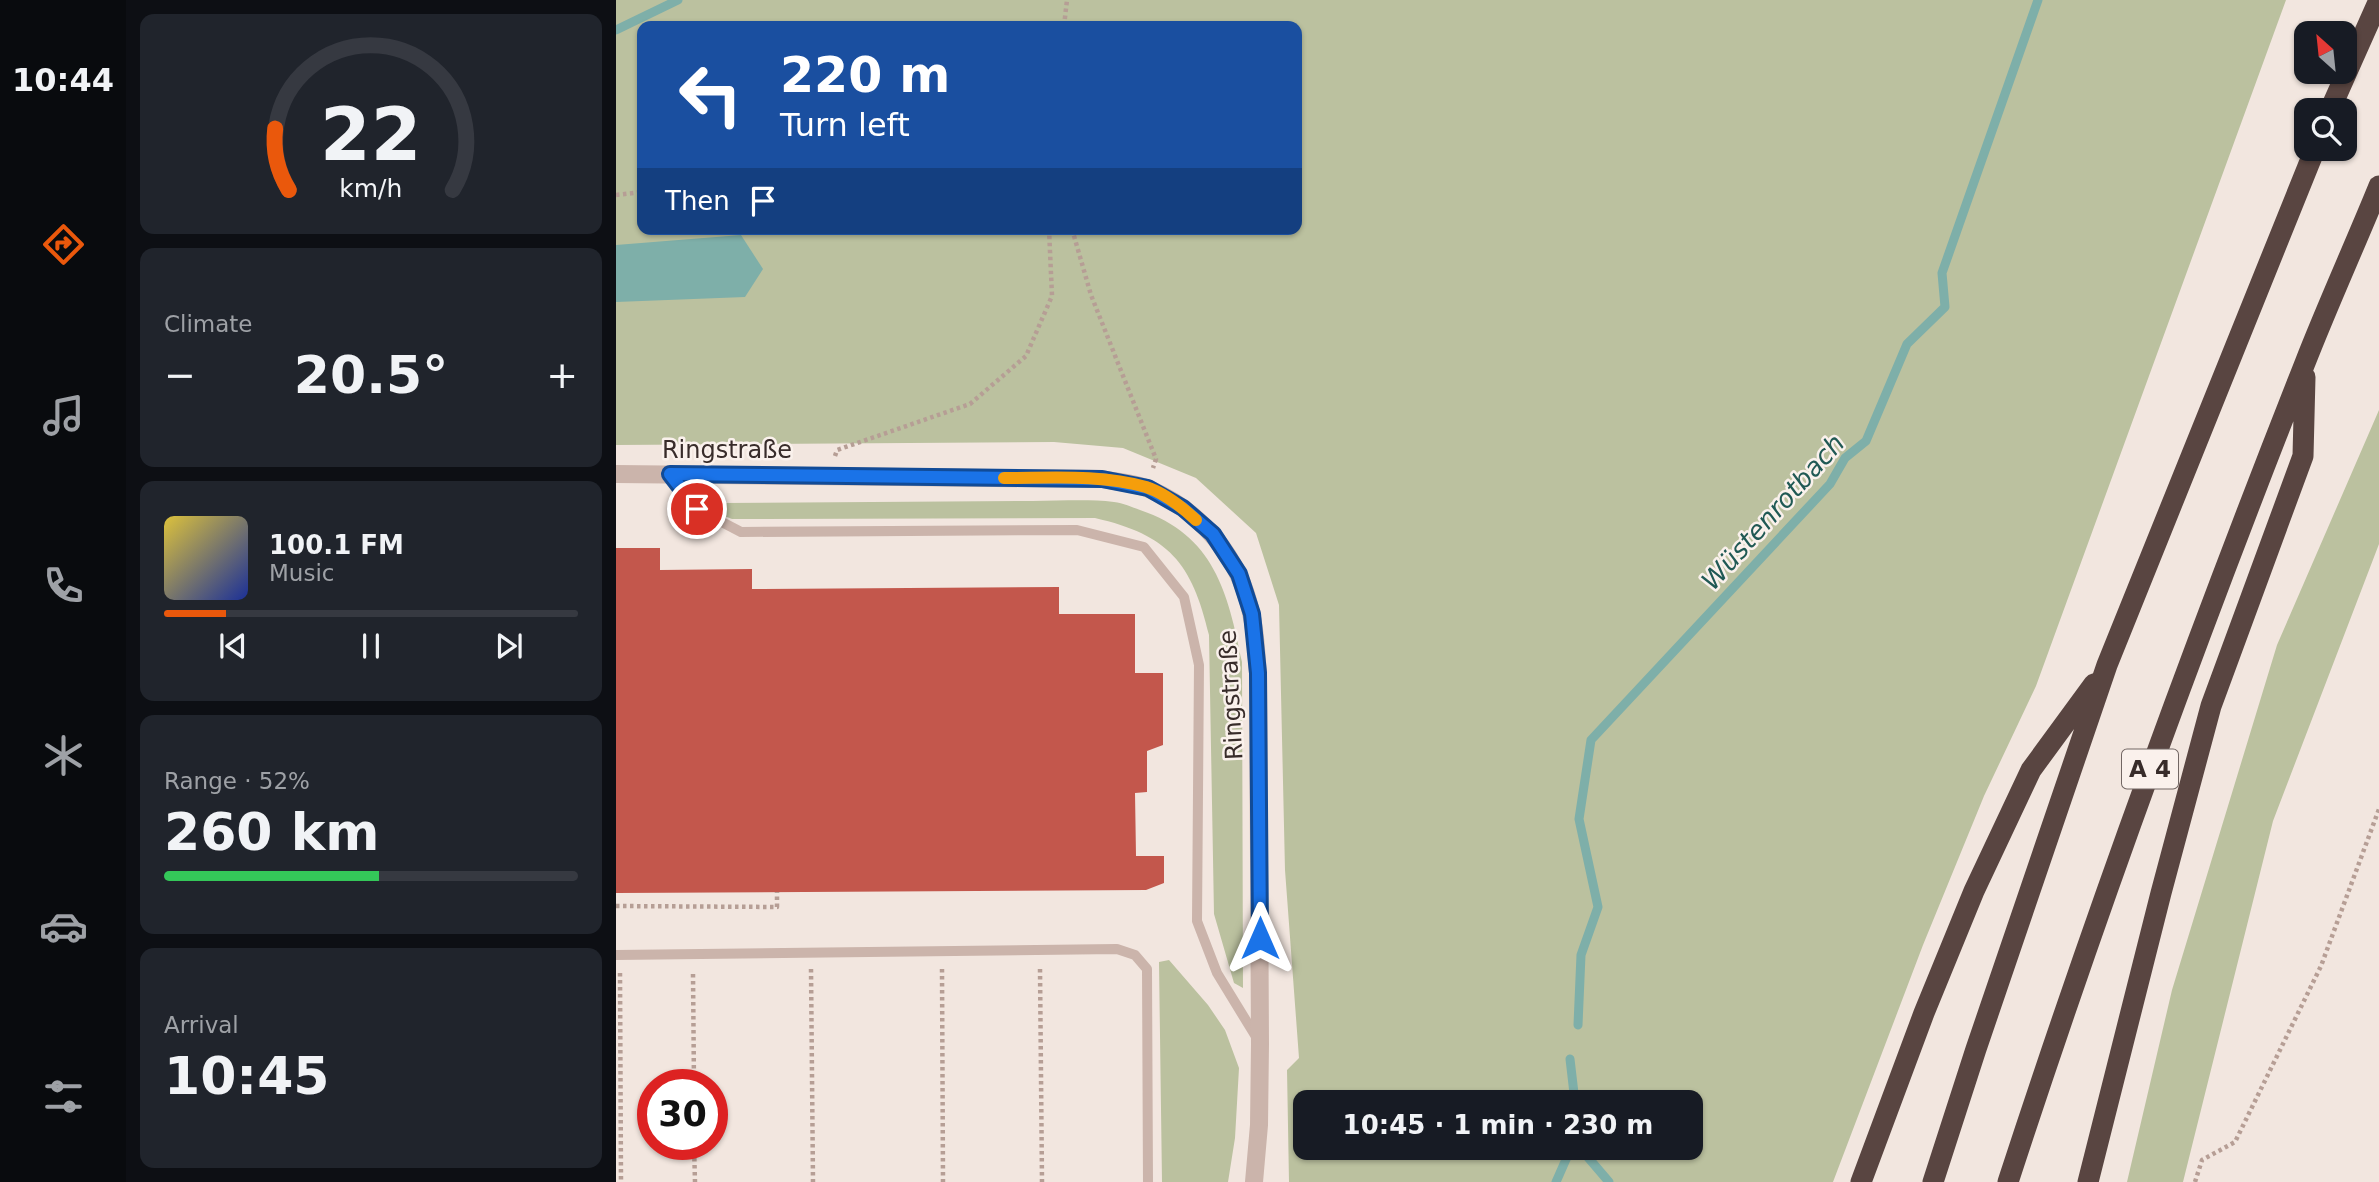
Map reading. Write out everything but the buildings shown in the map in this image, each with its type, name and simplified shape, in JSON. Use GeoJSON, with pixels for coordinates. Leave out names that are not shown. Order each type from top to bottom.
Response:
{"type":"FeatureCollection","features":[{"type":"Feature","properties":{"kind":"highway"},"geometry":{"type":"LineString","coordinates":[[2335,98],[2378,0]]}},
{"type":"Feature","properties":{"kind":"highway"},"geometry":{"type":"LineString","coordinates":[[1933,1182],[2107,665],[2310,161]]}},
{"type":"Feature","properties":{"kind":"highway","name":"A 4"},"geometry":{"type":"LineString","coordinates":[[2008,1182],[2052,1046],[2175,699],[2306,361],[2379,186]]}},
{"type":"Feature","properties":{"kind":"highway"},"geometry":{"type":"LineString","coordinates":[[2088,1182],[2211,706],[2303,456],[2306,361]]}},
{"type":"Feature","properties":{"kind":"highway"},"geometry":{"type":"LineString","coordinates":[[1861,1182],[1919,1025],[1964,916],[2031,770],[2107,665]]}},
{"type":"Feature","properties":{"kind":"street","name":"Ringstraße"},"geometry":{"type":"LineString","coordinates":[[616,474],[1102,479],[1148,488],[1183,508],[1213,534],[1239,574],[1252,614],[1258,673],[1260,1044],[1259,1125],[1254,1182]]}},
{"type":"Feature","properties":{"kind":"lane"},"geometry":{"type":"LineString","coordinates":[[670,474],[697,509],[741,532],[1077,530],[1144,547],[1184,597],[1199,665],[1196,921],[1217,972],[1260,1044]]}},
{"type":"Feature","properties":{"kind":"lane"},"geometry":{"type":"LineString","coordinates":[[618,955],[1116,949],[1135,955],[1147,970],[1147,1182]]}},
{"type":"Feature","properties":{"kind":"path"},"geometry":{"type":"LineString","coordinates":[[1065,21],[1068,0]]}},
{"type":"Feature","properties":{"kind":"path"},"geometry":{"type":"LineString","coordinates":[[616,195],[637,193]]}},
{"type":"Feature","properties":{"kind":"path"},"geometry":{"type":"LineString","coordinates":[[829,476],[837,450],[970,404],[1026,356],[1052,296],[1049,235]]}},
{"type":"Feature","properties":{"kind":"path"},"geometry":{"type":"LineString","coordinates":[[1074,235],[1091,295],[1156,459],[1148,488]]}},
{"type":"Feature","properties":{"kind":"path"},"geometry":{"type":"LineString","coordinates":[[2195,1182],[2202,1160],[2235,1142],[2322,967],[2379,809]]}},
{"type":"Feature","properties":{"kind":"path"},"geometry":{"type":"LineString","coordinates":[[616,906],[777,907],[777,892]]}},
{"type":"Feature","properties":{"kind":"path"},"geometry":{"type":"LineString","coordinates":[[942,952],[943,1182]]}},
{"type":"Feature","properties":{"kind":"path"},"geometry":{"type":"LineString","coordinates":[[1040,952],[1042,1182]]}},
{"type":"Feature","properties":{"kind":"path"},"geometry":{"type":"LineString","coordinates":[[811,954],[813,1182]]}},
{"type":"Feature","properties":{"kind":"path"},"geometry":{"type":"LineString","coordinates":[[618,955],[621,1182]]}},
{"type":"Feature","properties":{"kind":"path"},"geometry":{"type":"LineString","coordinates":[[692,955],[694,1069]]}},
{"type":"Feature","properties":{"kind":"path"},"geometry":{"type":"LineString","coordinates":[[694,1160],[695,1182]]}},
{"type":"Feature","properties":{"kind":"green space"},"geometry":{"type":"Polygon","coordinates":[[[616,0],[2286,0],[2036,686],[1984,796],[1923,945],[1833,1182],[1289,1182],[1287,1070],[1299,1058],[1285,870],[1279,605],[1256,533],[1196,478],[1123,448],[1054,442],[616,445],[616,0]]]}},
{"type":"Feature","properties":{"kind":"green space"},"geometry":{"type":"Polygon","coordinates":[[[2379,410],[2379,544],[2273,821],[2183,1182],[2127,1182],[2172,990],[2277,645],[2379,410]]]}},
{"type":"Feature","properties":{"kind":"green space"},"geometry":{"type":"Polygon","coordinates":[[[1084,500],[1131,506],[1165,521],[1185,534],[1213,569],[1231,612],[1242,662],[1243,988],[1234,983],[1214,914],[1209,635],[1194,589],[1173,556],[1142,533],[1095,518],[732,519],[722,515],[723,503],[1084,500]]]}},
{"type":"Feature","properties":{"kind":"green space"},"geometry":{"type":"Polygon","coordinates":[[[1169,960],[1208,1005],[1225,1030],[1239,1068],[1235,1138],[1228,1182],[1162,1182],[1159,962],[1169,960]]]}},
{"type":"Feature","properties":{"kind":"water"},"geometry":{"type":"Polygon","coordinates":[[[741,235],[763,269],[745,297],[616,302],[616,245],[741,235]]]}},
{"type":"Feature","properties":{"kind":"waterway"},"geometry":{"type":"LineString","coordinates":[[616,30],[678,0]]}},
{"type":"Feature","properties":{"kind":"waterway","name":"Wüstenrotbach"},"geometry":{"type":"LineString","coordinates":[[1578,1025],[1581,955],[1598,907],[1579,819],[1591,740],[1830,484],[1845,458],[1866,441],[1907,344],[1945,307],[1942,273],[2038,0]]}},
{"type":"Feature","properties":{"kind":"waterway"},"geometry":{"type":"LineString","coordinates":[[1570,1059],[1574,1090]]}},
{"type":"Feature","properties":{"kind":"waterway"},"geometry":{"type":"LineString","coordinates":[[1556,1182],[1566,1160]]}},
{"type":"Feature","properties":{"kind":"waterway"},"geometry":{"type":"LineString","coordinates":[[1590,1160],[1609,1182]]}},
{"type":"Feature","properties":{"kind":"slow traffic"},"geometry":{"type":"LineString","coordinates":[[1004,478],[1102,479],[1148,488],[1183,508],[1196,520]]}},
{"type":"Feature","properties":{"kind":"route"},"geometry":{"type":"LineString","coordinates":[[697,509],[670,474],[1102,479],[1148,488],[1183,508],[1213,534],[1239,574],[1252,614],[1258,673],[1260,938]]}}]}
